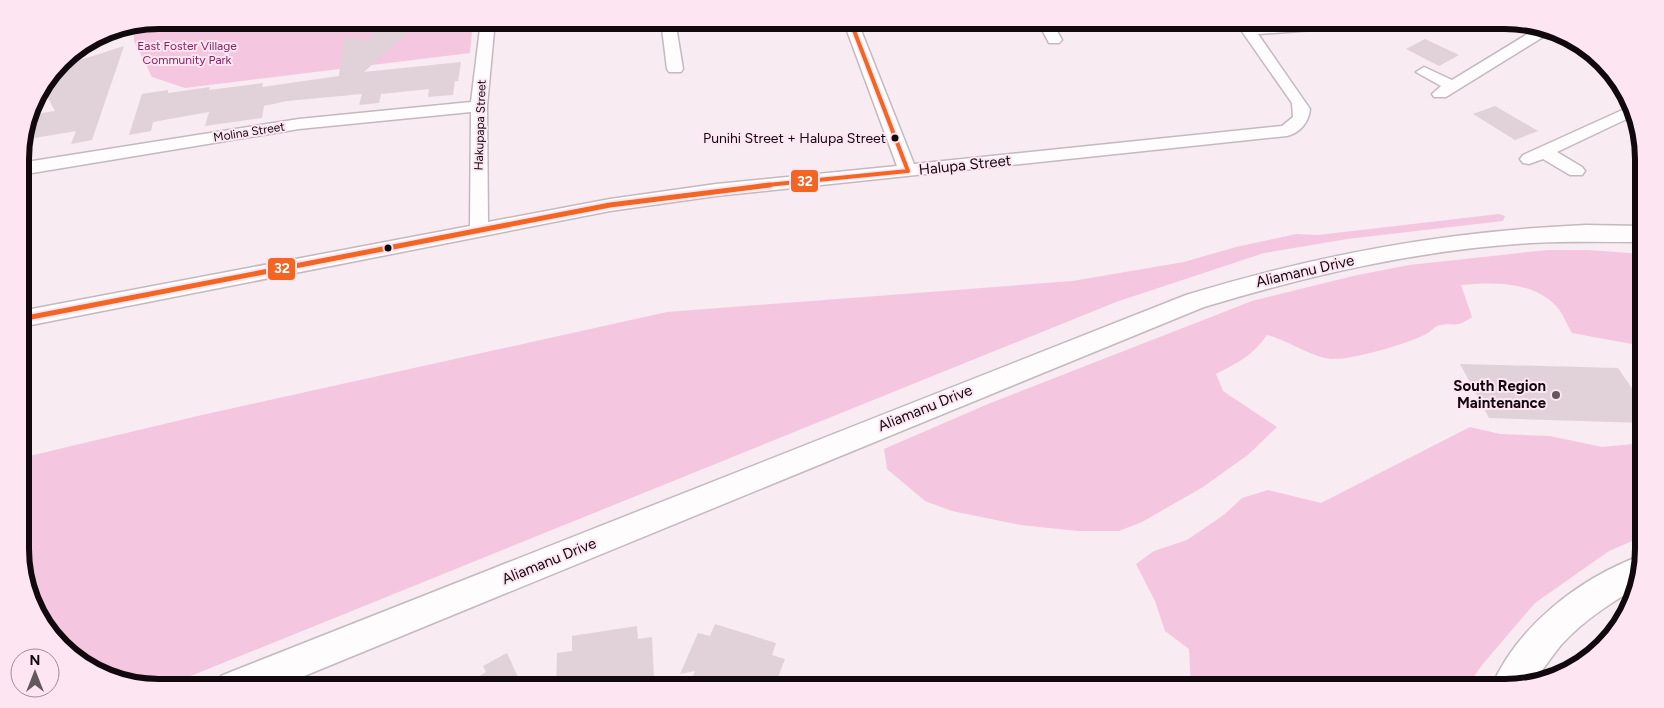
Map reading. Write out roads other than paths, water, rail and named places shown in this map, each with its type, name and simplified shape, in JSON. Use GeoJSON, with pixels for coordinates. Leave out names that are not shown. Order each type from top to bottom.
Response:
{"type":"FeatureCollection","features":[{"type":"Feature","properties":{"kind":"street","name":"Hakupapa Street"},"geometry":{"type":"LineString","coordinates":[[479,230],[479,106],[487,29]]}},
{"type":"Feature","properties":{"kind":"street"},"geometry":{"type":"LineString","coordinates":[[669,29],[675,70]]}},
{"type":"Feature","properties":{"kind":"street"},"geometry":{"type":"LineString","coordinates":[[853,29],[908,171]]}},
{"type":"Feature","properties":{"kind":"street"},"geometry":{"type":"LineString","coordinates":[[1048,29],[1054,40]]}},
{"type":"Feature","properties":{"kind":"street","name":"Halupa Street"},"geometry":{"type":"LineString","coordinates":[[29,317],[610,205],[716,190],[1287,131],[1300,119],[1302,108],[1248,29]]}},
{"type":"Feature","properties":{"kind":"street"},"geometry":{"type":"LineString","coordinates":[[1424,72],[1446,90],[1538,33]]}},
{"type":"Feature","properties":{"kind":"street","name":"Molina Street"},"geometry":{"type":"LineString","coordinates":[[29,168],[299,124],[479,106]]}},
{"type":"Feature","properties":{"kind":"street"},"geometry":{"type":"LineString","coordinates":[[1576,171],[1537,156],[1627,114]]}},
{"type":"Feature","properties":{"kind":"street","name":"Aliamanu Drive"},"geometry":{"type":"LineString","coordinates":[[255,679],[1017,371],[1203,298],[1303,270],[1411,249],[1506,238],[1635,234]]}},
{"type":"Feature","properties":{"kind":"street"},"geometry":{"type":"LineString","coordinates":[[1514,679],[1541,642],[1599,593],[1633,574]]}},
{"type":"Feature","properties":{"kind":"place","name":"Punihi Street + Halupa Street"},"geometry":{"type":"Point","coordinates":[895,138]}},
{"type":"Feature","properties":{"kind":"place","name":"South Region Maintenance"},"geometry":{"type":"Point","coordinates":[1556,395]}},
{"type":"Feature","properties":{"kind":"park label","name":"East Foster Village Community Park"},"geometry":{"type":"Point","coordinates":[187,53]}}]}
